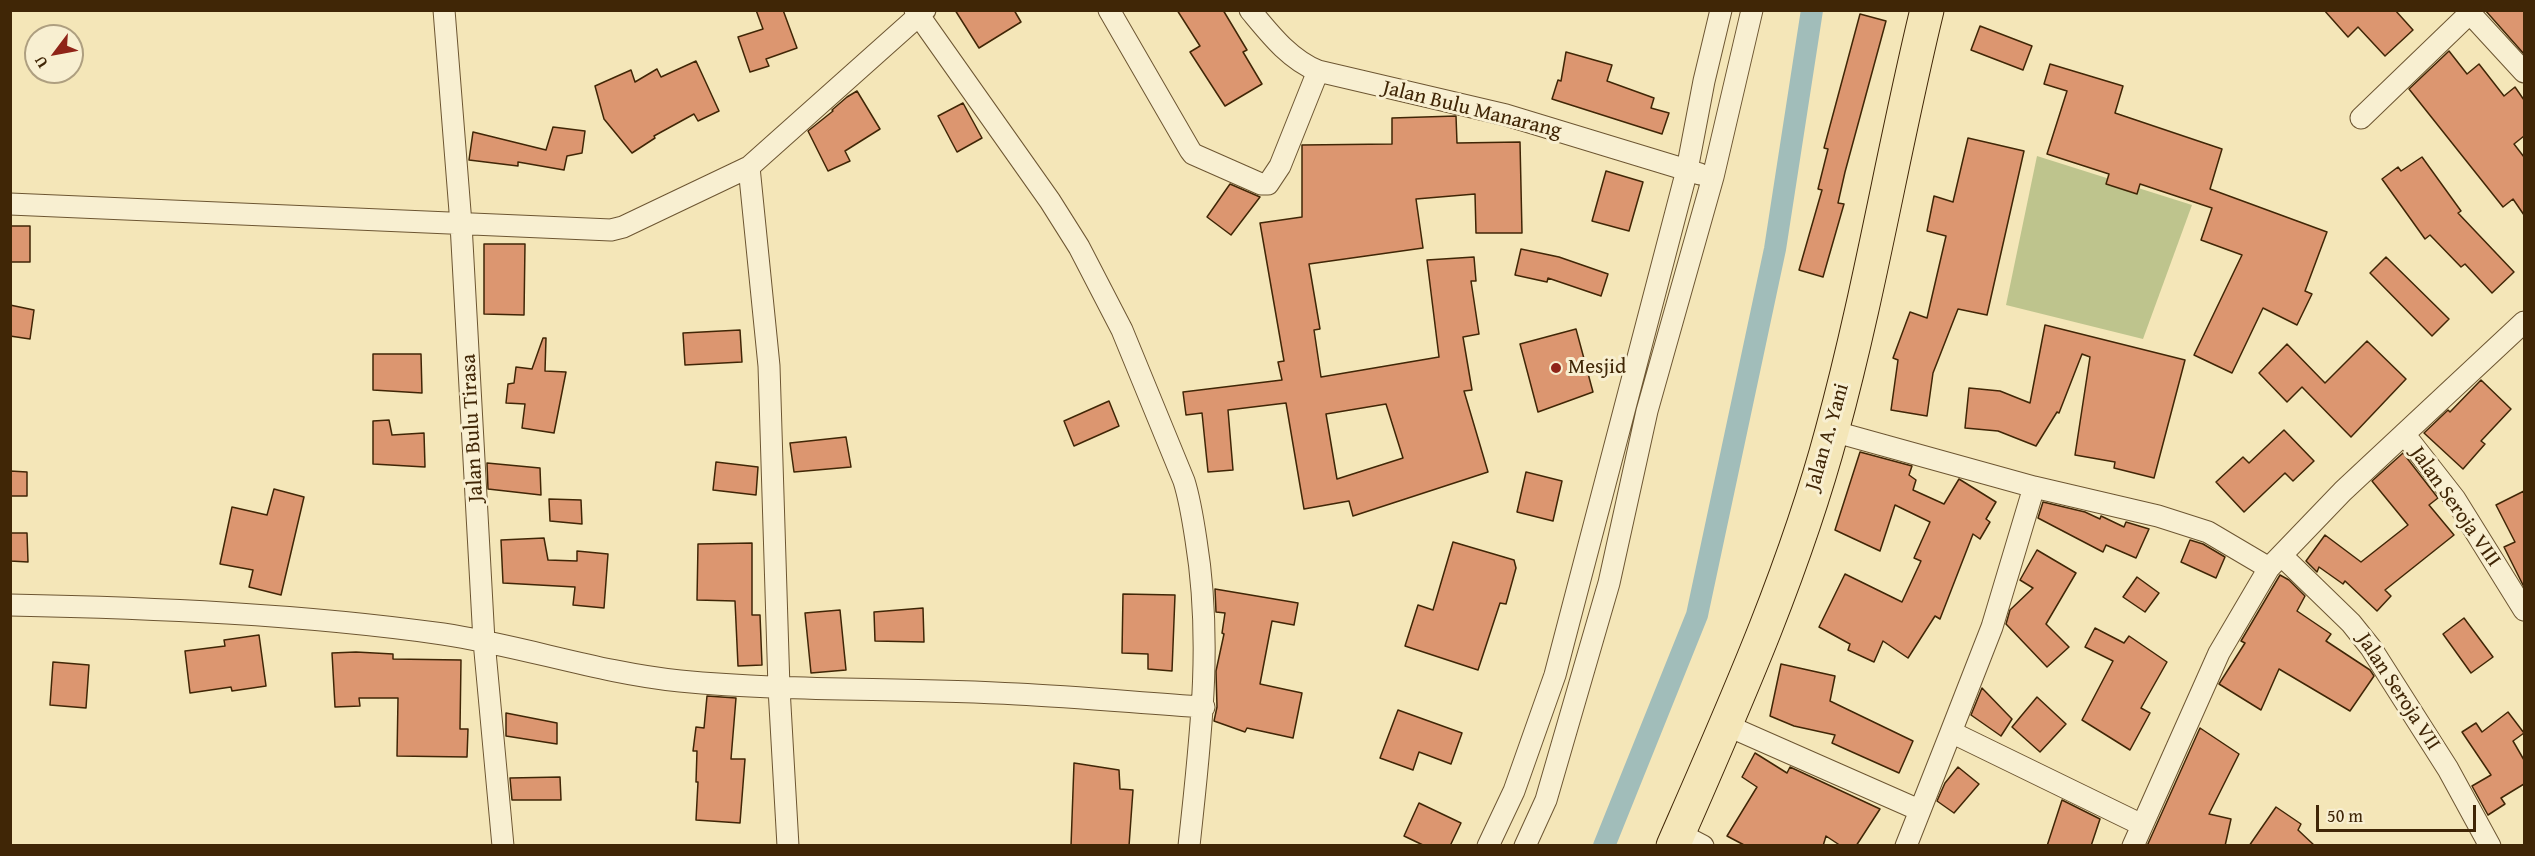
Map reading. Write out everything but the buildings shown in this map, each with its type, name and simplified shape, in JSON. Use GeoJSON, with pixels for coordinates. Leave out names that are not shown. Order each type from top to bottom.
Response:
{"type":"FeatureCollection","features":[{"type":"Feature","properties":{"kind":"highway","name":"Jalan A. Yani"},"geometry":{"type":"LineString","coordinates":[[1685,842],[1726,725],[1796,546],[1832,431],[1927,10]]}},
{"type":"Feature","properties":{"kind":"street","name":"Jalan Bulu Tirasa"},"geometry":{"type":"LineString","coordinates":[[444,10],[461,224],[484,641],[503,846]]}},
{"type":"Feature","properties":{"kind":"street"},"geometry":{"type":"LineString","coordinates":[[1109,10],[1193,154],[1261,184],[1268,184],[1281,166],[1318,71]]}},
{"type":"Feature","properties":{"kind":"street","name":"Jalan Bulu Manarang"},"geometry":{"type":"LineString","coordinates":[[1250,10],[1290,55],[1305,66],[1318,71],[1506,115],[1713,177]]}},
{"type":"Feature","properties":{"kind":"street"},"geometry":{"type":"LineString","coordinates":[[1488,846],[1514,791],[1555,675],[1646,319],[1687,170],[1704,81],[1721,10]]}},
{"type":"Feature","properties":{"kind":"street"},"geometry":{"type":"LineString","coordinates":[[1525,846],[1546,800],[1609,583],[1647,411],[1713,177],[1752,10]]}},
{"type":"Feature","properties":{"kind":"street"},"geometry":{"type":"LineString","coordinates":[[10,204],[611,230],[623,227],[749,167],[919,12],[1056,210],[1079,247],[1122,330],[1189,496],[1203,585],[1204,708],[1189,846]]}},
{"type":"Feature","properties":{"kind":"street"},"geometry":{"type":"LineString","coordinates":[[2361,118],[2469,12],[2524,72]]}},
{"type":"Feature","properties":{"kind":"street"},"geometry":{"type":"LineString","coordinates":[[749,167],[769,366],[779,688],[788,846]]}},
{"type":"Feature","properties":{"kind":"street"},"geometry":{"type":"LineString","coordinates":[[1646,319],[1671,326]]}},
{"type":"Feature","properties":{"kind":"street"},"geometry":{"type":"LineString","coordinates":[[2133,846],[2220,653],[2276,562],[2343,491],[2524,322]]}},
{"type":"Feature","properties":{"kind":"street","name":"Jalan Seroja VII"},"geometry":{"type":"LineString","coordinates":[[1832,431],[2034,487],[2158,516],[2208,532],[2276,562],[2351,623],[2371,648],[2448,769],[2490,846]]}},
{"type":"Feature","properties":{"kind":"street","name":"Jalan Seroja VIII"},"geometry":{"type":"LineString","coordinates":[[2405,435],[2455,500],[2524,610]]}},
{"type":"Feature","properties":{"kind":"street"},"geometry":{"type":"LineString","coordinates":[[1906,846],[1992,627],[2034,487]]}},
{"type":"Feature","properties":{"kind":"street"},"geometry":{"type":"LineString","coordinates":[[10,605],[146,608],[292,618],[441,634],[646,676],[779,688],[1019,694],[1204,708]]}},
{"type":"Feature","properties":{"kind":"street"},"geometry":{"type":"LineString","coordinates":[[1555,675],[1579,682]]}},
{"type":"Feature","properties":{"kind":"street"},"geometry":{"type":"LineString","coordinates":[[1726,725],[1919,810]]}},
{"type":"Feature","properties":{"kind":"street"},"geometry":{"type":"LineString","coordinates":[[1951,732],[2142,825]]}},
{"type":"Feature","properties":{"kind":"green space"},"geometry":{"type":"Polygon","coordinates":[[[2037,156],[2192,205],[2143,339],[2006,305],[2037,156]]]}},
{"type":"Feature","properties":{"kind":"waterway"},"geometry":{"type":"LineString","coordinates":[[1604,846],[1697,615],[1775,249],[1812,10]]}},
{"type":"Feature","properties":{"kind":"place","name":"Mesjid"},"geometry":{"type":"Point","coordinates":[1556,368]}}]}
